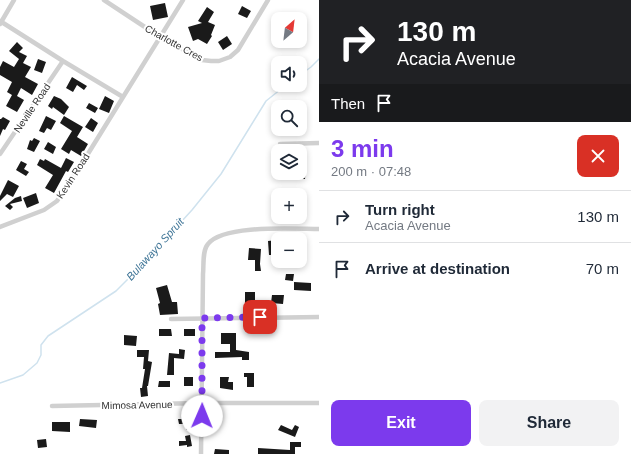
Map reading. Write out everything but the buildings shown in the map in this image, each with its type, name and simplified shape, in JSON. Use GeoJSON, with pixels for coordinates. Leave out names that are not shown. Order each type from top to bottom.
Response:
{"type":"FeatureCollection","features":[{"type":"Feature","properties":{"kind":"street"},"geometry":{"type":"LineString","coordinates":[[14,0],[0,22],[123,97]]}},
{"type":"Feature","properties":{"kind":"street","name":"Charlotte Cres"},"geometry":{"type":"LineString","coordinates":[[104,0],[160,37],[202,60],[219,61],[230,57],[238,50],[268,0]]}},
{"type":"Feature","properties":{"kind":"street","name":"Kevin Road"},"geometry":{"type":"LineString","coordinates":[[0,227],[44,210],[57,201],[183,0]]}},
{"type":"Feature","properties":{"kind":"street","name":"Neville Road"},"geometry":{"type":"LineString","coordinates":[[0,154],[63,61]]}},
{"type":"Feature","properties":{"kind":"street"},"geometry":{"type":"LineString","coordinates":[[280,144],[319,143]]}},
{"type":"Feature","properties":{"kind":"street"},"geometry":{"type":"LineString","coordinates":[[201,454],[203,274],[205,249],[207,244],[214,238],[232,232],[251,230],[319,229]]}},
{"type":"Feature","properties":{"kind":"street"},"geometry":{"type":"LineString","coordinates":[[171,319],[319,317]]}},
{"type":"Feature","properties":{"kind":"street","name":"Mimosa Avenue"},"geometry":{"type":"LineString","coordinates":[[52,406],[202,403],[319,403]]}},
{"type":"Feature","properties":{"kind":"waterway","name":"Bulawayo Spruit"},"geometry":{"type":"LineString","coordinates":[[307,70],[319,59]]}},
{"type":"Feature","properties":{"kind":"waterway","name":"Bulawayo Spruit"},"geometry":{"type":"LineString","coordinates":[[0,383],[23,375],[37,363],[41,355],[41,345],[48,336],[116,291],[137,270],[192,210],[221,174],[266,101],[277,92]]}},
{"type":"Feature","properties":{"kind":"route"},"geometry":{"type":"LineString","coordinates":[[202,416],[202,318],[260,317]]}}]}
